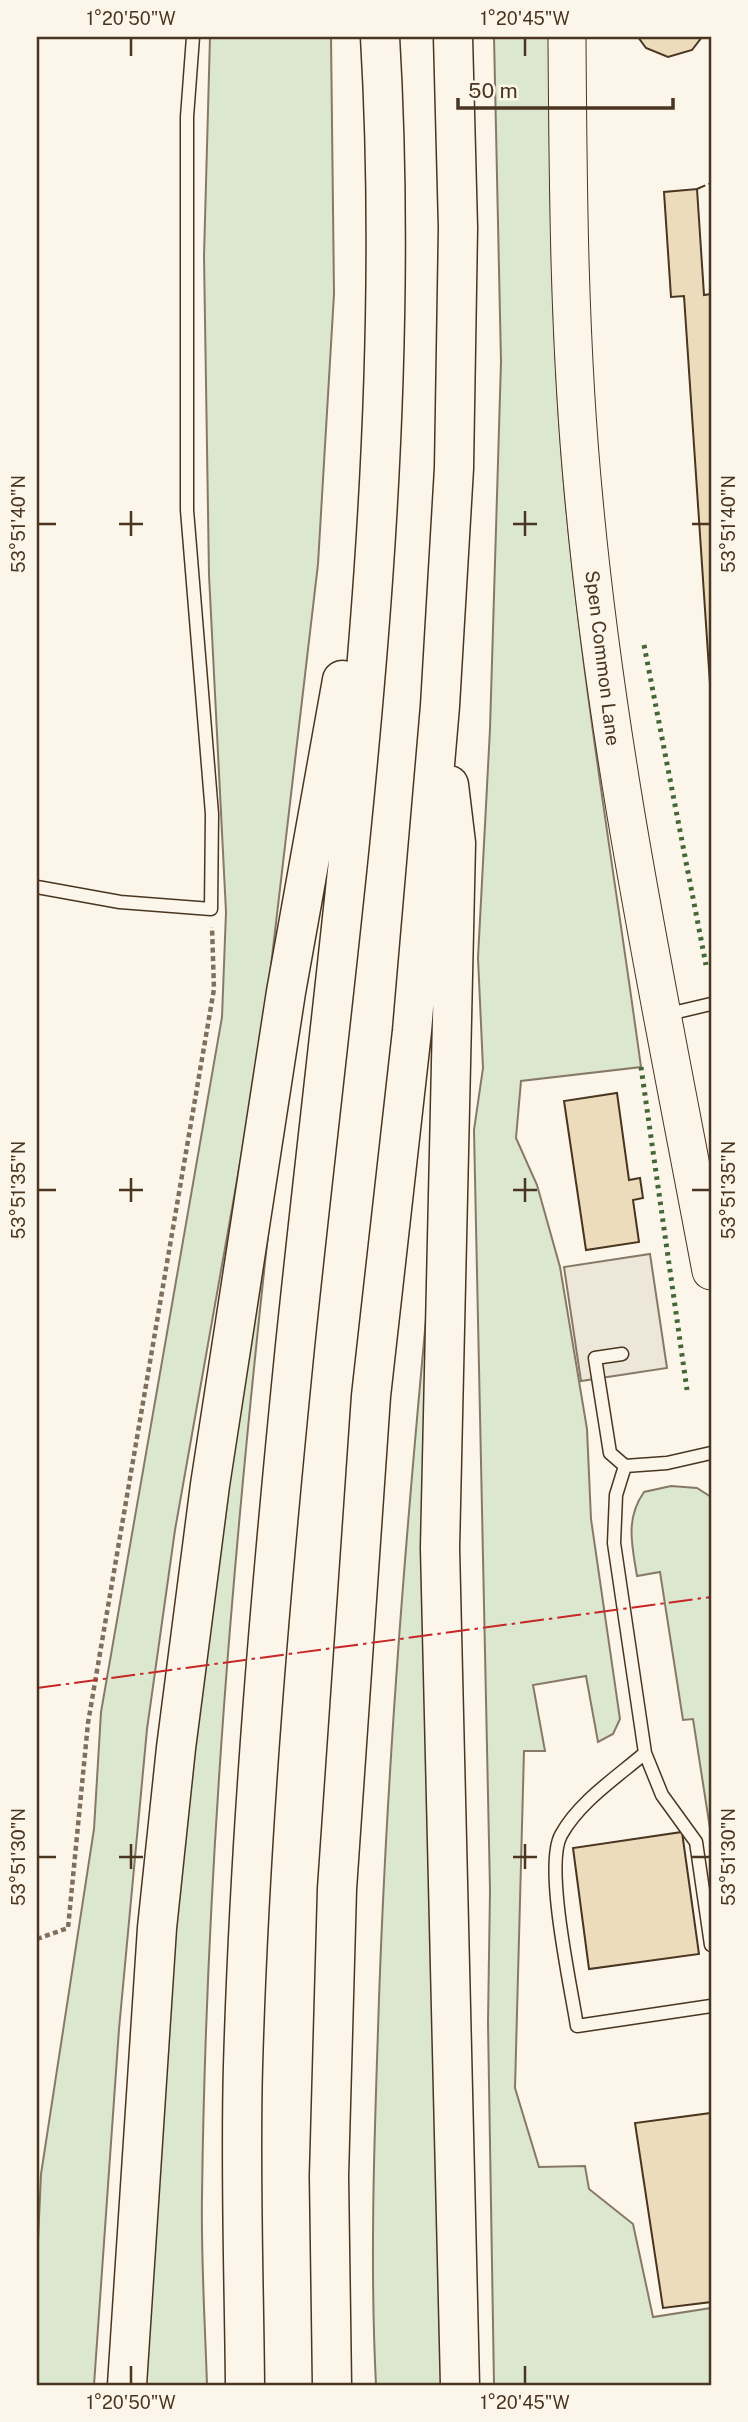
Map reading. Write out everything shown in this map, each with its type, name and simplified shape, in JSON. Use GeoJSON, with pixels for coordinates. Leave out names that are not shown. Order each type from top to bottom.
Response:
{"type":"FeatureCollection","features":[{"type":"Feature","properties":{"kind":"highway"},"geometry":{"type":"LineString","coordinates":[[245,2385],[243,2068],[262,1721],[295,1344],[343,931],[376,519],[384,304],[380,37]]}},
{"type":"Feature","properties":{"kind":"highway"},"geometry":{"type":"LineString","coordinates":[[332,2385],[329,2176],[338,1876],[371,1396],[412,1031],[440,706],[454,468],[458,228],[453,37]]}},
{"type":"Feature","properties":{"kind":"highway"},"geometry":{"type":"LineString","coordinates":[[127,2385],[157,1928],[176,1748],[210,1485],[288,978],[328,748],[376,519]]}},
{"type":"Feature","properties":{"kind":"highway"},"geometry":{"type":"LineString","coordinates":[[440,706],[456,843],[440,1548],[460,2385]]}},
{"type":"Feature","properties":{"kind":"street","name":"Spen Common Lane"},"geometry":{"type":"LineString","coordinates":[[567,37],[568,233],[584,499],[612,734],[660,1016],[711,1271]]}},
{"type":"Feature","properties":{"kind":"lane"},"geometry":{"type":"LineString","coordinates":[[37,887],[120,902],[211,909],[212,814],[187,510],[187,117],[193,37]]}},
{"type":"Feature","properties":{"kind":"lane"},"geometry":{"type":"LineString","coordinates":[[660,1016],[711,1004]]}},
{"type":"Feature","properties":{"kind":"lane"},"geometry":{"type":"LineString","coordinates":[[622,1354],[595,1358],[610,1453],[625,1466],[667,1463],[711,1453]]}},
{"type":"Feature","properties":{"kind":"lane"},"geometry":{"type":"LineString","coordinates":[[625,1466],[616,1495],[614,1543],[645,1753],[662,1795],[696,1842],[711,1945]]}},
{"type":"Feature","properties":{"kind":"lane"},"geometry":{"type":"LineString","coordinates":[[645,1753],[590,1800],[562,1833],[556,1845],[554,1856],[557,1888],[577,2026],[711,2006]]}},
{"type":"Feature","properties":{"kind":"path"},"geometry":{"type":"LineString","coordinates":[[37,1939],[68,1928],[88,1723],[214,989],[211,909]]}},
{"type":"Feature","properties":{"kind":"green space"},"geometry":{"type":"Polygon","coordinates":[[[210,37],[331,37],[334,294],[318,564],[263,1034],[175,1530],[147,1729],[119,2029],[94,2385],[37,2385],[37,2264],[41,2174],[94,1829],[101,1712],[222,1017],[226,912],[209,575],[204,256],[210,37]]]}},
{"type":"Feature","properties":{"kind":"green space"},"geometry":{"type":"Polygon","coordinates":[[[494,37],[549,37],[554,324],[565,496],[590,711],[641,1067],[521,1081],[516,1138],[537,1185],[560,1267],[587,1429],[591,1519],[620,1719],[613,1734],[598,1742],[586,1676],[533,1685],[545,1751],[524,1751],[515,2088],[539,2167],[585,2166],[589,2189],[633,2224],[653,2317],[711,2308],[711,2385],[494,2385],[488,2023],[490,1890],[474,1130],[483,1068],[478,958],[490,729],[501,362],[494,37]]]}},
{"type":"Feature","properties":{"kind":"green space"},"geometry":{"type":"Polygon","coordinates":[[[270,1217],[234,1584],[209,1951],[202,2197],[207,2385],[143,2385],[186,1766],[270,1217]]]}},
{"type":"Feature","properties":{"kind":"green space"},"geometry":{"type":"Polygon","coordinates":[[[433,1245],[447,2385],[376,2385],[373,2296],[374,2163],[386,1833],[407,1539],[433,1245]]]}},
{"type":"Feature","properties":{"kind":"green space"},"geometry":{"type":"Polygon","coordinates":[[[671,1486],[697,1488],[711,1497],[711,1835],[693,1719],[683,1720],[660,1572],[637,1576],[632,1543],[634,1512],[644,1492],[671,1486]]]}},
{"type":"Feature","properties":{"kind":"shaded area"},"geometry":{"type":"Polygon","coordinates":[[[650,1254],[667,1368],[581,1381],[564,1267],[650,1254]]]}},
{"type":"Feature","properties":{"kind":"building"},"geometry":{"type":"Polygon","coordinates":[[[638,37],[702,37],[692,50],[668,57],[646,48],[638,37]]]}},
{"type":"Feature","properties":{"kind":"building"},"geometry":{"type":"Polygon","coordinates":[[[697,189],[704,295],[711,294],[710,684],[684,296],[671,297],[664,192],[697,189]]]}},
{"type":"Feature","properties":{"kind":"building"},"geometry":{"type":"Polygon","coordinates":[[[617,1093],[629,1180],[640,1178],[643,1198],[633,1200],[639,1242],[586,1250],[564,1101],[617,1093]]]}},
{"type":"Feature","properties":{"kind":"building"},"geometry":{"type":"Polygon","coordinates":[[[682,1832],[699,1954],[589,1969],[573,1848],[682,1832]]]}},
{"type":"Feature","properties":{"kind":"building"},"geometry":{"type":"Polygon","coordinates":[[[711,2113],[711,2302],[663,2308],[635,2123],[711,2113]]]}},
{"type":"Feature","properties":{"kind":"hedge"},"geometry":{"type":"LineString","coordinates":[[644,645],[706,965]]}},
{"type":"Feature","properties":{"kind":"hedge"},"geometry":{"type":"LineString","coordinates":[[641,1067],[687,1390]]}},
{"type":"Feature","properties":{"kind":"fence"},"geometry":{"type":"LineString","coordinates":[[697,189],[711,183]]}},
{"type":"Feature","properties":{"kind":"power"},"geometry":{"type":"LineString","coordinates":[[37,1688],[711,1597]]}}]}
